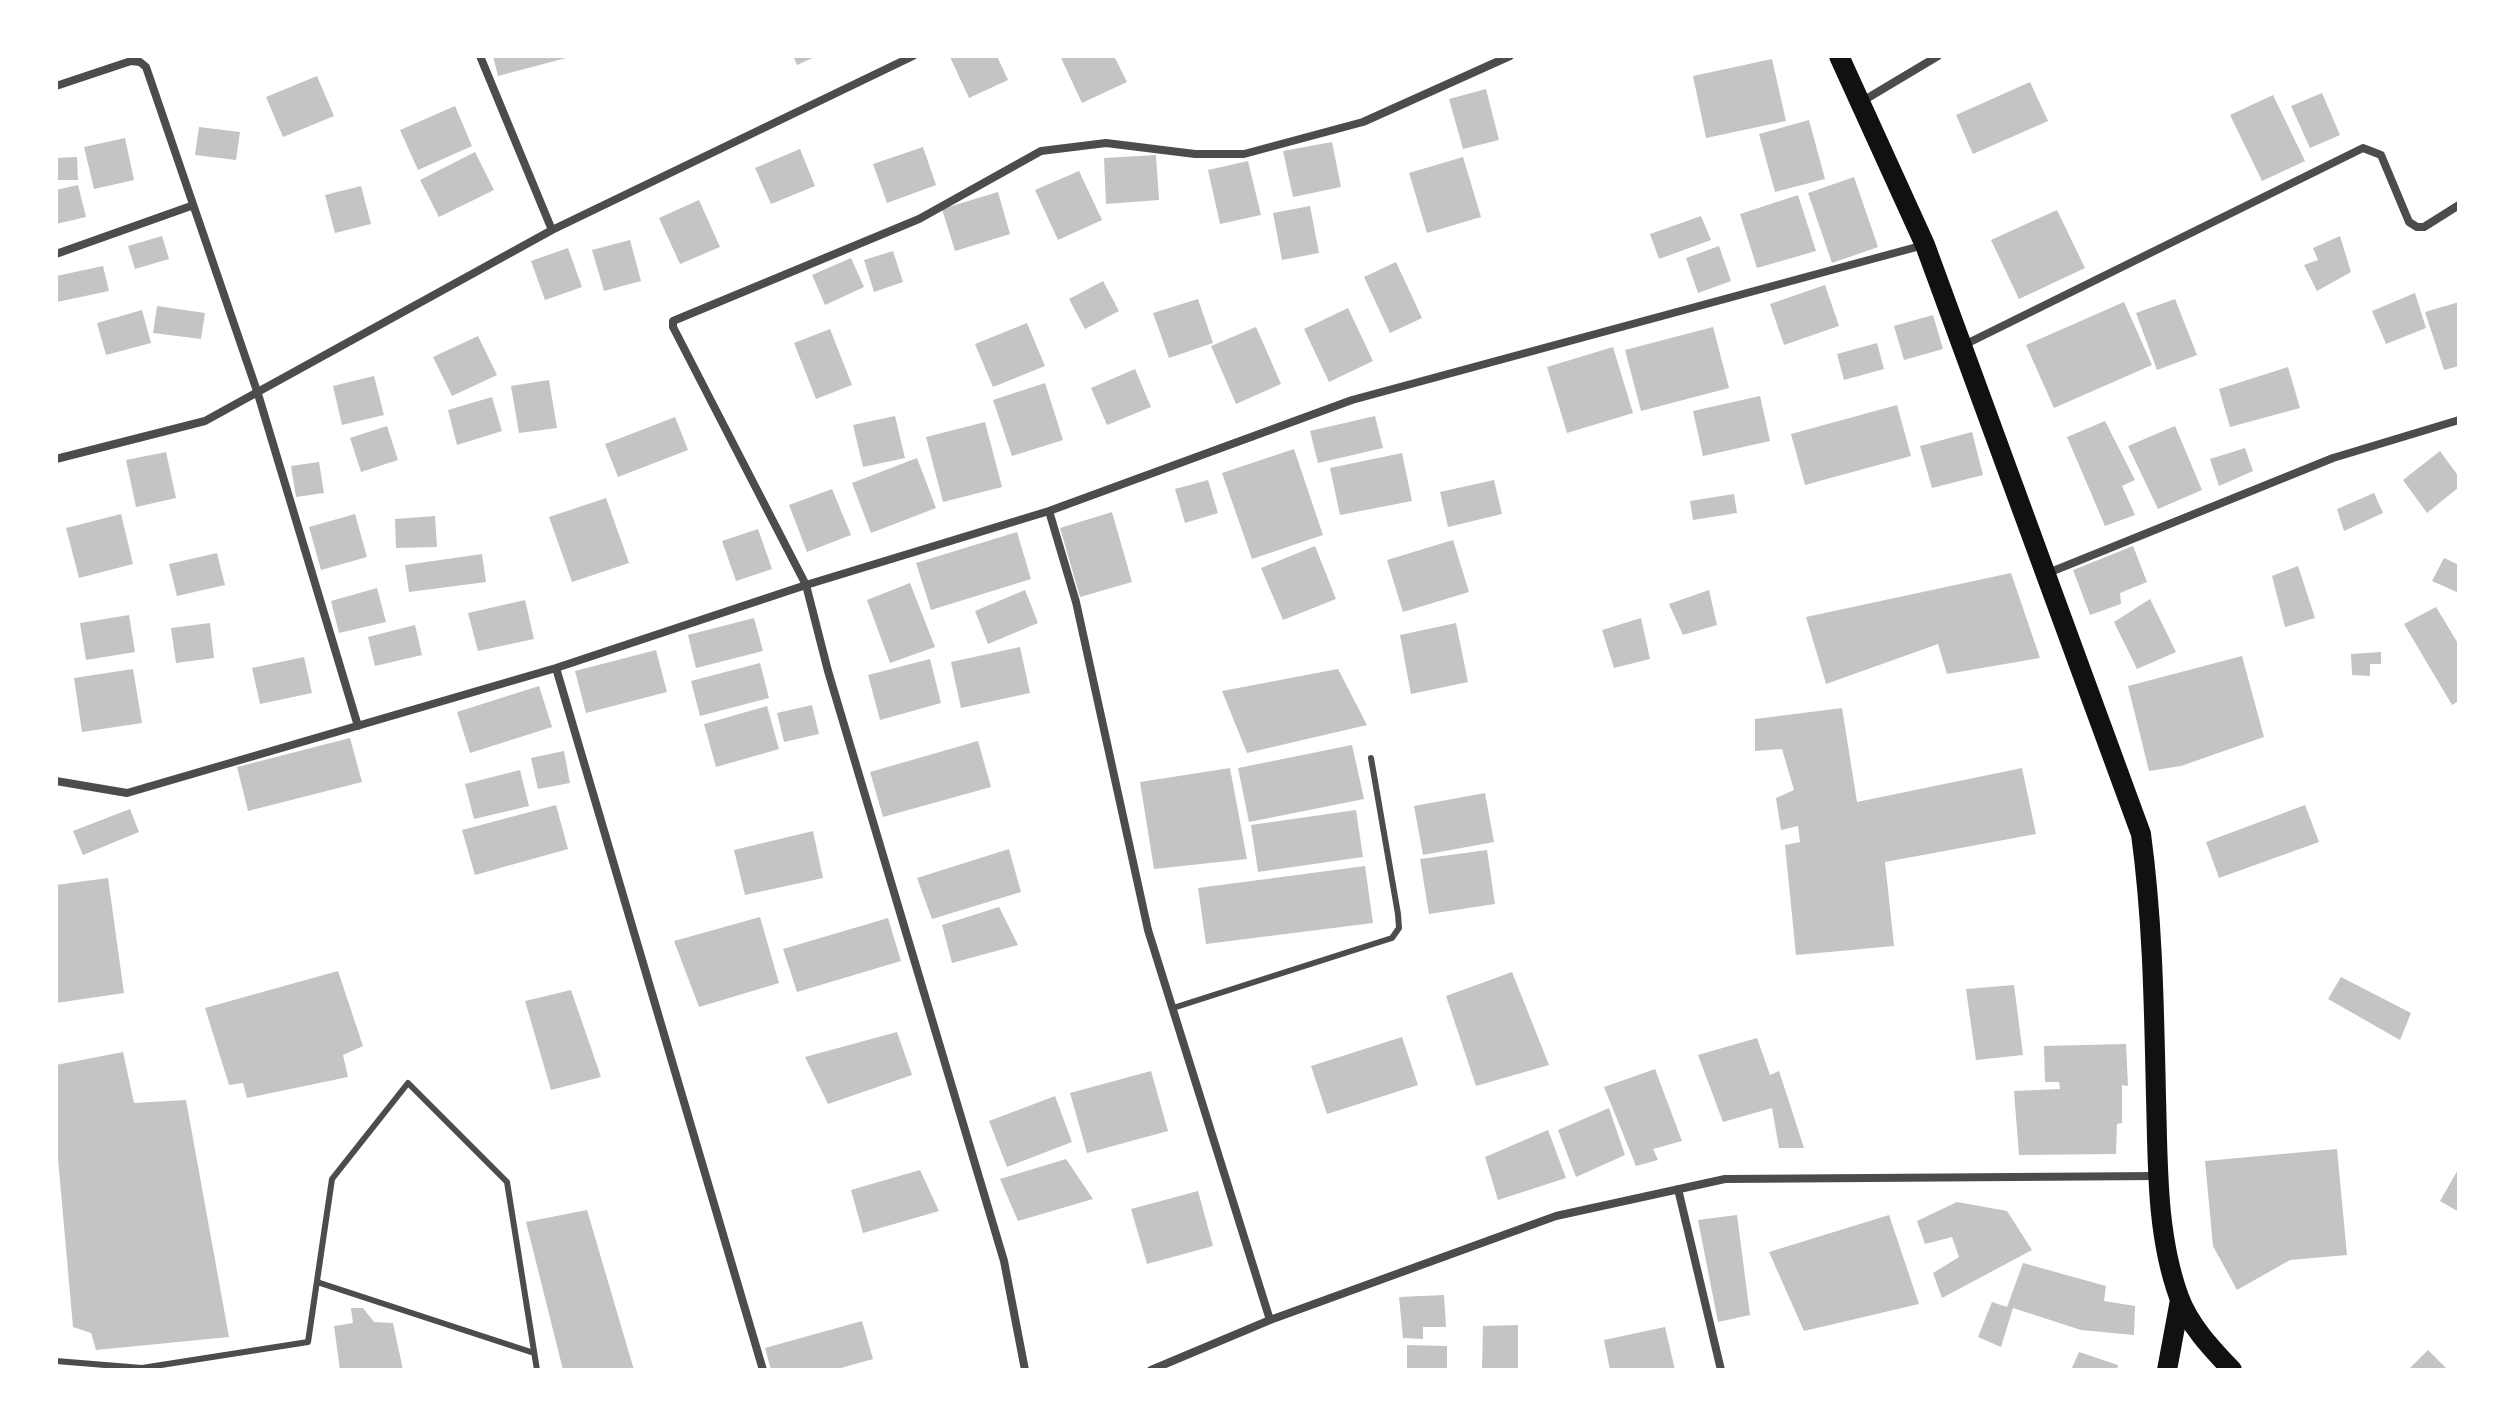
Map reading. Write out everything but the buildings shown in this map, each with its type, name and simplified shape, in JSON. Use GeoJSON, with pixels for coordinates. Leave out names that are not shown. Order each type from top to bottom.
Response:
{"type":"FeatureCollection","features":[{"type":"Feature","properties":{"kind":"main road"},"geometry":{"type":"LineString","coordinates":[[1839,56],[1925,245],[2043,574],[2141,834],[2151,912],[2158,1176],[2169,1266],[2180,1300],[2198,1331],[2232,1370]]}},
{"type":"Feature","properties":{"kind":"main road"},"geometry":{"type":"LineString","coordinates":[[2167,1370],[2180,1300]]}},
{"type":"Feature","properties":{"kind":"street"},"geometry":{"type":"LineString","coordinates":[[480,56],[552,230]]}},
{"type":"Feature","properties":{"kind":"street"},"geometry":{"type":"LineString","coordinates":[[56,459],[205,421],[552,230],[913,56]]}},
{"type":"Feature","properties":{"kind":"street"},"geometry":{"type":"LineString","coordinates":[[1025,1370],[1004,1261],[828,671],[806,585],[673,327],[678,316],[919,219],[1041,151],[1106,143],[1195,154],[1244,154],[1363,122],[1510,56]]}},
{"type":"Feature","properties":{"kind":"street"},"geometry":{"type":"LineString","coordinates":[[1860,102],[1938,56]]}},
{"type":"Feature","properties":{"kind":"street"},"geometry":{"type":"LineString","coordinates":[[56,86],[131,61],[140,62],[146,67],[191,206],[258,394],[358,726]]}},
{"type":"Feature","properties":{"kind":"street"},"geometry":{"type":"LineString","coordinates":[[1960,347],[2363,148],[2381,155],[2409,222],[2417,227],[2424,227],[2459,205]]}},
{"type":"Feature","properties":{"kind":"street"},"geometry":{"type":"LineString","coordinates":[[56,254],[191,206]]}},
{"type":"Feature","properties":{"kind":"street"},"geometry":{"type":"LineString","coordinates":[[56,781],[127,793],[556,668],[806,585],[1049,511],[1352,400],[1925,245]]}},
{"type":"Feature","properties":{"kind":"street"},"geometry":{"type":"LineString","coordinates":[[2043,574],[2333,458],[2459,420]]}},
{"type":"Feature","properties":{"kind":"street"},"geometry":{"type":"LineString","coordinates":[[1049,511],[1080,617],[1148,930],[1270,1320]]}},
{"type":"Feature","properties":{"kind":"street"},"geometry":{"type":"LineString","coordinates":[[556,668],[763,1370]]}},
{"type":"Feature","properties":{"kind":"street"},"geometry":{"type":"LineString","coordinates":[[1151,1370],[1270,1320],[1556,1216],[1725,1179],[2158,1176]]}},
{"type":"Feature","properties":{"kind":"street"},"geometry":{"type":"LineString","coordinates":[[1678,1189],[1721,1370]]}},
{"type":"Feature","properties":{"kind":"lane"},"geometry":{"type":"LineString","coordinates":[[1173,1008],[1392,938],[1399,928],[1398,914],[1371,758]]}},
{"type":"Feature","properties":{"kind":"lane"},"geometry":{"type":"LineString","coordinates":[[56,1361],[142,1368],[308,1342],[332,1179],[408,1083],[507,1182],[537,1370]]}},
{"type":"Feature","properties":{"kind":"lane"},"geometry":{"type":"LineString","coordinates":[[317,1282],[534,1353]]}}]}
